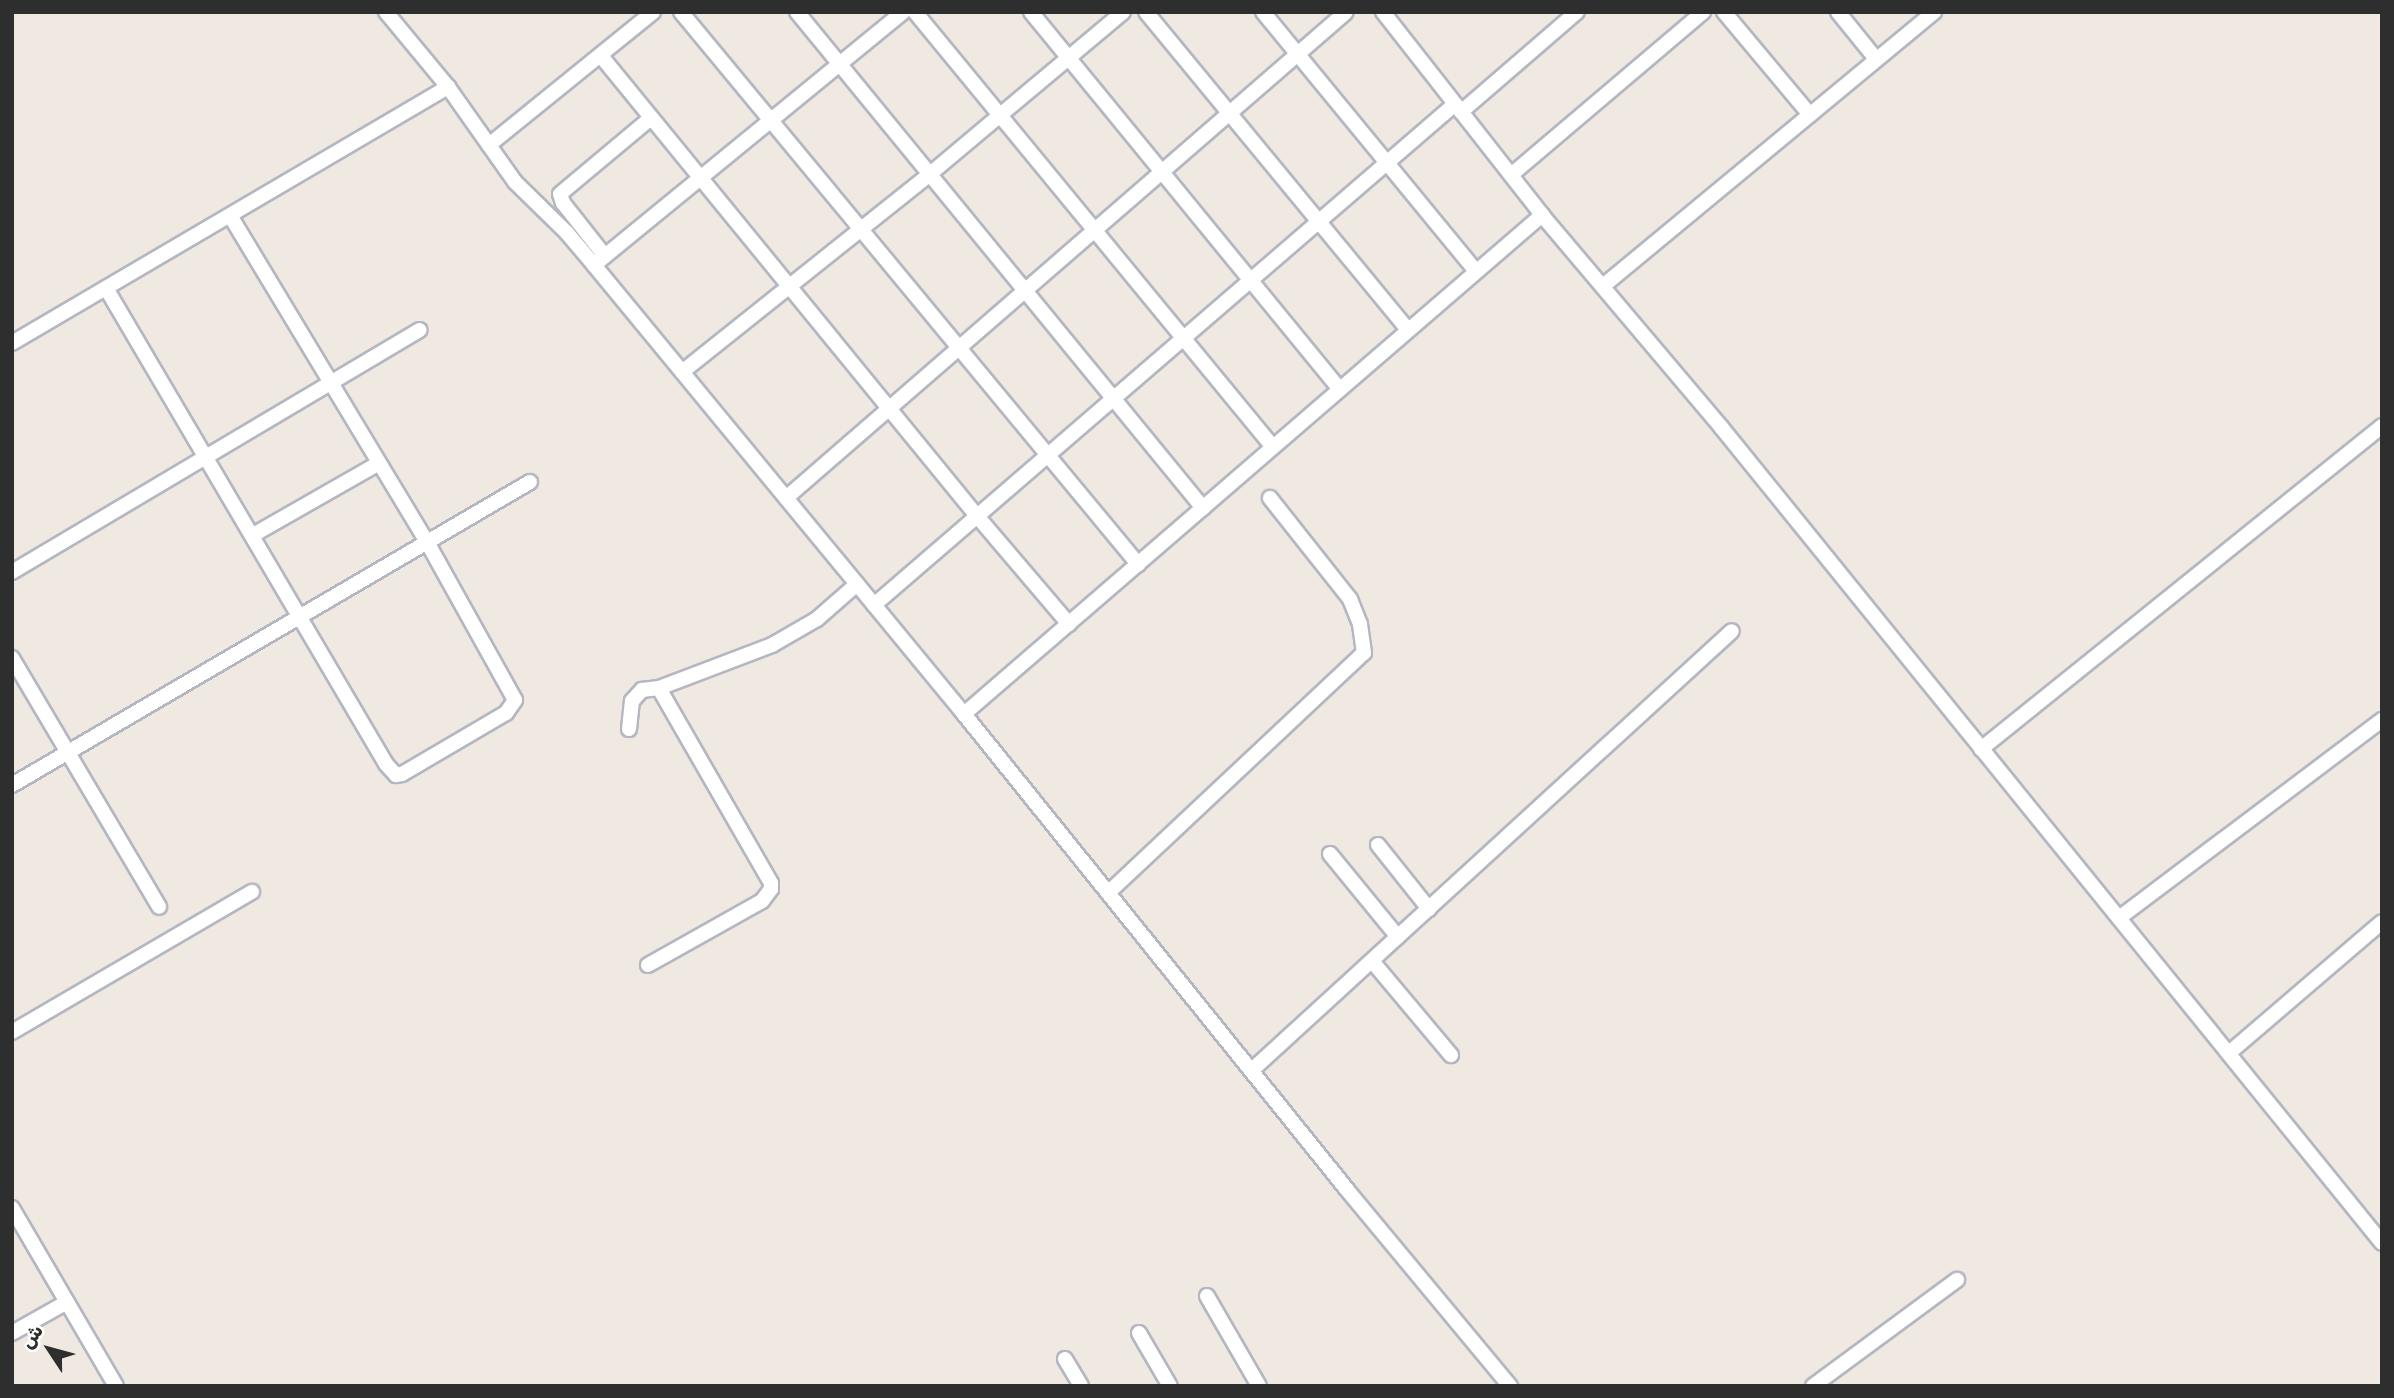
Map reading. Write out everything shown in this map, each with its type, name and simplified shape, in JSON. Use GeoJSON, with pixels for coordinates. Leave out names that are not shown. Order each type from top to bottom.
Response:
{"type":"FeatureCollection","features":[{"type":"Feature","properties":{"kind":"street"},"geometry":{"type":"LineString","coordinates":[[386,12],[448,87],[515,183],[600,261]]}},
{"type":"Feature","properties":{"kind":"street"},"geometry":{"type":"LineString","coordinates":[[489,145],[653,12]]}},
{"type":"Feature","properties":{"kind":"street"},"geometry":{"type":"LineString","coordinates":[[681,12],[1138,564]]}},
{"type":"Feature","properties":{"kind":"street"},"geometry":{"type":"LineString","coordinates":[[797,12],[1203,508]]}},
{"type":"Feature","properties":{"kind":"street"},"geometry":{"type":"LineString","coordinates":[[600,261],[903,12]]}},
{"type":"Feature","properties":{"kind":"street"},"geometry":{"type":"LineString","coordinates":[[915,12],[1001,113],[1094,231],[1273,447]]}},
{"type":"Feature","properties":{"kind":"street"},"geometry":{"type":"LineString","coordinates":[[1031,12],[1340,389]]}},
{"type":"Feature","properties":{"kind":"street"},"geometry":{"type":"LineString","coordinates":[[682,372],[930,174],[1124,12]]}},
{"type":"Feature","properties":{"kind":"street"},"geometry":{"type":"LineString","coordinates":[[1146,12],[1408,331]]}},
{"type":"Feature","properties":{"kind":"street"},"geometry":{"type":"LineString","coordinates":[[1263,12],[1476,271]]}},
{"type":"Feature","properties":{"kind":"street"},"geometry":{"type":"LineString","coordinates":[[786,498],[1346,12]]}},
{"type":"Feature","properties":{"kind":"street"},"geometry":{"type":"LineString","coordinates":[[1383,12],[1542,215],[1981,748],[2382,1243]]}},
{"type":"Feature","properties":{"kind":"street"},"geometry":{"type":"LineString","coordinates":[[874,605],[1387,163],[1577,12]]}},
{"type":"Feature","properties":{"kind":"street"},"geometry":{"type":"LineString","coordinates":[[1511,175],[1703,12]]}},
{"type":"Feature","properties":{"kind":"street"},"geometry":{"type":"LineString","coordinates":[[1724,12],[1810,115]]}},
{"type":"Feature","properties":{"kind":"street"},"geometry":{"type":"LineString","coordinates":[[1838,12],[1877,59]]}},
{"type":"Feature","properties":{"kind":"street"},"geometry":{"type":"LineString","coordinates":[[1603,286],[1934,12]]}},
{"type":"Feature","properties":{"kind":"street"},"geometry":{"type":"LineString","coordinates":[[601,56],[977,516],[1069,624]]}},
{"type":"Feature","properties":{"kind":"street"},"geometry":{"type":"LineString","coordinates":[[12,343],[231,217],[448,87]]}},
{"type":"Feature","properties":{"kind":"street"},"geometry":{"type":"LineString","coordinates":[[651,118],[560,194],[600,261],[682,372],[1510,1386]]}},
{"type":"Feature","properties":{"kind":"street"},"geometry":{"type":"LineString","coordinates":[[964,715],[1542,215]]}},
{"type":"Feature","properties":{"kind":"street"},"geometry":{"type":"LineString","coordinates":[[106,288],[208,457],[386,764],[396,775],[483,727],[510,710],[515,700],[427,542],[231,217]]}},
{"type":"Feature","properties":{"kind":"street"},"geometry":{"type":"LineString","coordinates":[[12,572],[420,330]]}},
{"type":"Feature","properties":{"kind":"street"},"geometry":{"type":"LineString","coordinates":[[1981,748],[2382,426]]}},
{"type":"Feature","properties":{"kind":"street"},"geometry":{"type":"LineString","coordinates":[[253,535],[379,463]]}},
{"type":"Feature","properties":{"kind":"street"},"geometry":{"type":"LineString","coordinates":[[12,785],[68,755],[530,482]]}},
{"type":"Feature","properties":{"kind":"street"},"geometry":{"type":"LineString","coordinates":[[1108,893],[1364,653],[1360,624],[1350,599],[1270,498]]}},
{"type":"Feature","properties":{"kind":"street"},"geometry":{"type":"LineString","coordinates":[[629,729],[630,708],[636,695],[647,688],[659,688],[760,650],[799,631],[857,584]]}},
{"type":"Feature","properties":{"kind":"street"},"geometry":{"type":"LineString","coordinates":[[1252,1070],[1732,631]]}},
{"type":"Feature","properties":{"kind":"street"},"geometry":{"type":"LineString","coordinates":[[12,658],[159,907]]}},
{"type":"Feature","properties":{"kind":"street"},"geometry":{"type":"LineString","coordinates":[[648,965],[762,901],[771,889],[771,883],[659,688]]}},
{"type":"Feature","properties":{"kind":"street"},"geometry":{"type":"LineString","coordinates":[[2119,918],[2382,720]]}},
{"type":"Feature","properties":{"kind":"street"},"geometry":{"type":"LineString","coordinates":[[1378,845],[1429,909]]}},
{"type":"Feature","properties":{"kind":"street"},"geometry":{"type":"LineString","coordinates":[[1330,854],[1398,937]]}},
{"type":"Feature","properties":{"kind":"street"},"geometry":{"type":"LineString","coordinates":[[12,1032],[252,892]]}},
{"type":"Feature","properties":{"kind":"street"},"geometry":{"type":"LineString","coordinates":[[2229,1053],[2382,922]]}},
{"type":"Feature","properties":{"kind":"street"},"geometry":{"type":"LineString","coordinates":[[1371,961],[1451,1055]]}},
{"type":"Feature","properties":{"kind":"street"},"geometry":{"type":"LineString","coordinates":[[12,1208],[116,1386]]}},
{"type":"Feature","properties":{"kind":"street"},"geometry":{"type":"LineString","coordinates":[[1814,1386],[1957,1280]]}},
{"type":"Feature","properties":{"kind":"street"},"geometry":{"type":"LineString","coordinates":[[1207,1296],[1259,1386]]}},
{"type":"Feature","properties":{"kind":"street"},"geometry":{"type":"LineString","coordinates":[[12,1333],[67,1302]]}},
{"type":"Feature","properties":{"kind":"street"},"geometry":{"type":"LineString","coordinates":[[1139,1333],[1170,1386]]}},
{"type":"Feature","properties":{"kind":"street"},"geometry":{"type":"LineString","coordinates":[[1065,1359],[1081,1386]]}}]}
